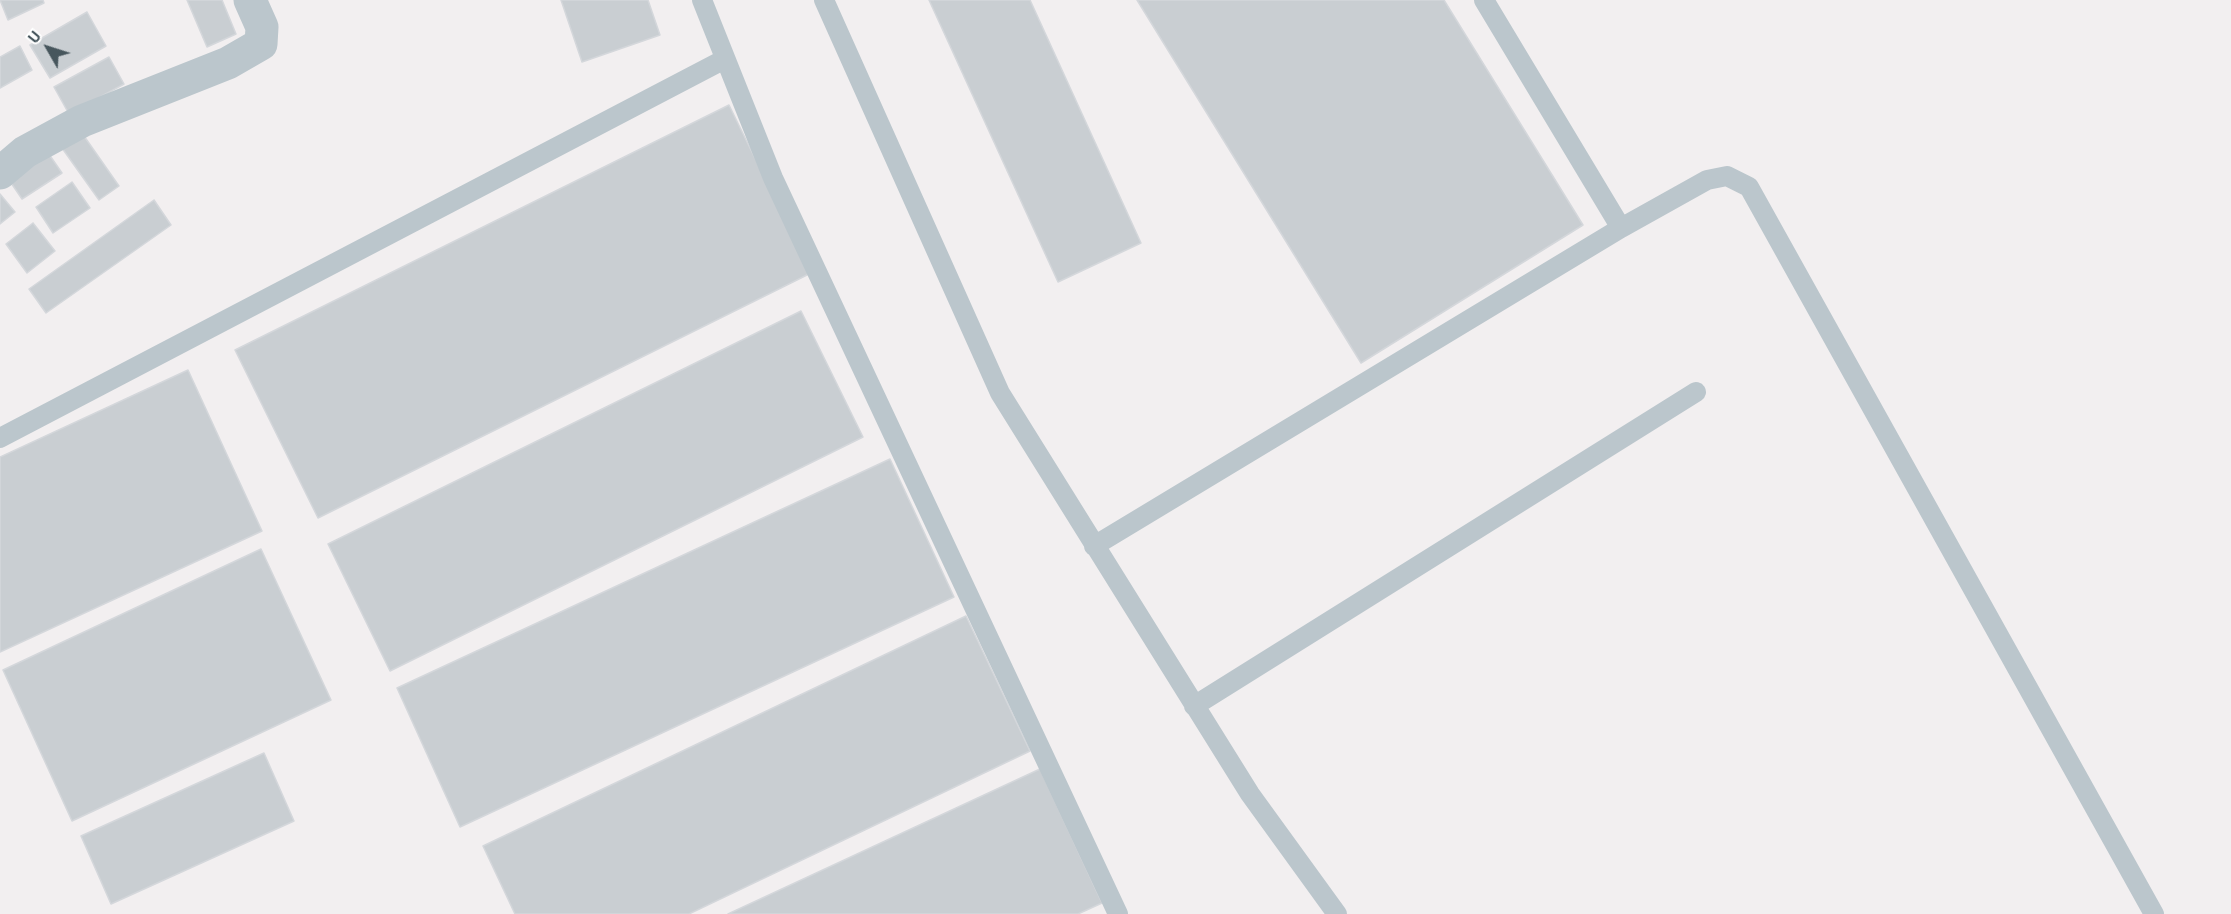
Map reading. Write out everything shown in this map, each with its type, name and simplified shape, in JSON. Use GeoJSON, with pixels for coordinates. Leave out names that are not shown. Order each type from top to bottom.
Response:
{"type":"FeatureCollection","features":[{"type":"Feature","properties":{"kind":"street"},"geometry":{"type":"LineString","coordinates":[[0,173],[25,152],[82,121],[228,63],[261,44],[262,27],[250,0]]}},
{"type":"Feature","properties":{"kind":"lane"},"geometry":{"type":"LineString","coordinates":[[702,0],[773,178],[1118,914]]}},
{"type":"Feature","properties":{"kind":"lane"},"geometry":{"type":"LineString","coordinates":[[824,0],[999,393],[1250,794],[1337,914]]}},
{"type":"Feature","properties":{"kind":"lane"},"geometry":{"type":"LineString","coordinates":[[1484,0],[1621,228]]}},
{"type":"Feature","properties":{"kind":"lane"},"geometry":{"type":"LineString","coordinates":[[0,438],[725,58]]}},
{"type":"Feature","properties":{"kind":"lane"},"geometry":{"type":"LineString","coordinates":[[1094,546],[1621,228],[1707,180],[1727,176],[1749,187],[2154,914]]}},
{"type":"Feature","properties":{"kind":"lane"},"geometry":{"type":"LineString","coordinates":[[1194,706],[1696,392]]}},
{"type":"Feature","properties":{"kind":"building"},"geometry":{"type":"Polygon","coordinates":[[[0,0],[43,0],[44,3],[8,20],[0,0]]]}},
{"type":"Feature","properties":{"kind":"building"},"geometry":{"type":"Polygon","coordinates":[[[187,0],[222,0],[236,34],[207,47],[187,0]]]}},
{"type":"Feature","properties":{"kind":"building"},"geometry":{"type":"Polygon","coordinates":[[[561,0],[648,0],[660,35],[582,62],[561,0]]]}},
{"type":"Feature","properties":{"kind":"building"},"geometry":{"type":"Polygon","coordinates":[[[929,0],[1030,0],[1141,243],[1058,282],[929,0]]]}},
{"type":"Feature","properties":{"kind":"building"},"geometry":{"type":"Polygon","coordinates":[[[1137,0],[1444,0],[1583,225],[1361,363],[1137,0]]]}},
{"type":"Feature","properties":{"kind":"building"},"geometry":{"type":"Polygon","coordinates":[[[87,12],[106,46],[50,78],[30,45],[87,12]]]}},
{"type":"Feature","properties":{"kind":"building"},"geometry":{"type":"Polygon","coordinates":[[[20,46],[32,70],[0,88],[0,57],[20,46]]]}},
{"type":"Feature","properties":{"kind":"building"},"geometry":{"type":"Polygon","coordinates":[[[109,57],[124,84],[69,114],[54,87],[109,57]]]}},
{"type":"Feature","properties":{"kind":"building"},"geometry":{"type":"Polygon","coordinates":[[[729,105],[811,273],[318,518],[235,350],[729,105]]]}},
{"type":"Feature","properties":{"kind":"building"},"geometry":{"type":"Polygon","coordinates":[[[77,126],[119,186],[99,200],[57,141],[77,126]]]}},
{"type":"Feature","properties":{"kind":"building"},"geometry":{"type":"Polygon","coordinates":[[[44,147],[62,173],[22,199],[5,174],[44,147]]]}},
{"type":"Feature","properties":{"kind":"building"},"geometry":{"type":"Polygon","coordinates":[[[72,182],[90,208],[53,233],[36,207],[72,182]]]}},
{"type":"Feature","properties":{"kind":"building"},"geometry":{"type":"Polygon","coordinates":[[[0,194],[15,212],[0,224],[0,194]]]}},
{"type":"Feature","properties":{"kind":"building"},"geometry":{"type":"Polygon","coordinates":[[[154,200],[171,225],[46,313],[29,289],[154,200]]]}},
{"type":"Feature","properties":{"kind":"building"},"geometry":{"type":"Polygon","coordinates":[[[33,223],[55,251],[27,273],[6,244],[33,223]]]}},
{"type":"Feature","properties":{"kind":"building"},"geometry":{"type":"Polygon","coordinates":[[[801,311],[863,437],[390,671],[328,544],[801,311]]]}},
{"type":"Feature","properties":{"kind":"building"},"geometry":{"type":"Polygon","coordinates":[[[188,370],[262,531],[0,652],[0,457],[188,370]]]}},
{"type":"Feature","properties":{"kind":"building"},"geometry":{"type":"Polygon","coordinates":[[[890,459],[954,597],[460,827],[397,688],[890,459]]]}},
{"type":"Feature","properties":{"kind":"building"},"geometry":{"type":"Polygon","coordinates":[[[261,549],[331,700],[72,821],[3,670],[261,549]]]}},
{"type":"Feature","properties":{"kind":"building"},"geometry":{"type":"Polygon","coordinates":[[[966,616],[1030,751],[689,914],[515,914],[483,846],[966,616]]]}},
{"type":"Feature","properties":{"kind":"building"},"geometry":{"type":"Polygon","coordinates":[[[264,753],[294,821],[111,904],[81,836],[264,753]]]}},
{"type":"Feature","properties":{"kind":"building"},"geometry":{"type":"Polygon","coordinates":[[[1040,769],[1102,903],[1078,914],[728,914],[1040,769]]]}}]}
